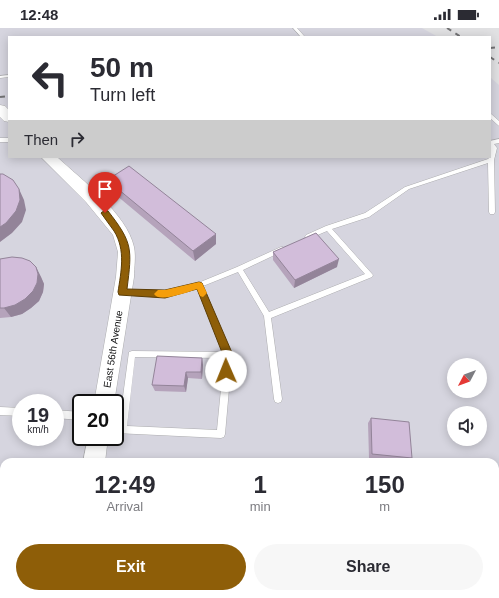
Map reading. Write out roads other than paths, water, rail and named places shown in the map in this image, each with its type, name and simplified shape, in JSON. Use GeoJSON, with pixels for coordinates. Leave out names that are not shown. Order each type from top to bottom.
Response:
{"type":"FeatureCollection","features":[{"type":"Feature","properties":{"kind":"main road"},"geometry":{"type":"LineString","coordinates":[[0,109],[8,117]]}},
{"type":"Feature","properties":{"kind":"main road","name":"East 56th Avenue"},"geometry":{"type":"LineString","coordinates":[[49,158],[105,213],[122,237],[127,258],[105,394]]}},
{"type":"Feature","properties":{"kind":"main road"},"geometry":{"type":"LineString","coordinates":[[95,458],[97,446]]}},
{"type":"Feature","properties":{"kind":"lane"},"geometry":{"type":"LineString","coordinates":[[295,28],[302,36]]}},
{"type":"Feature","properties":{"kind":"lane"},"geometry":{"type":"LineString","coordinates":[[491,116],[499,124]]}},
{"type":"Feature","properties":{"kind":"lane"},"geometry":{"type":"LineString","coordinates":[[491,144],[494,148],[491,160],[492,212]]}},
{"type":"Feature","properties":{"kind":"lane"},"geometry":{"type":"LineString","coordinates":[[301,240],[328,228],[367,215],[407,188],[491,160]]}},
{"type":"Feature","properties":{"kind":"lane"},"geometry":{"type":"LineString","coordinates":[[268,316],[370,274],[328,228]]}},
{"type":"Feature","properties":{"kind":"lane"},"geometry":{"type":"LineString","coordinates":[[122,292],[165,294],[199,285],[287,247]]}},
{"type":"Feature","properties":{"kind":"lane"},"geometry":{"type":"LineString","coordinates":[[239,269],[268,316],[278,399]]}},
{"type":"Feature","properties":{"kind":"lane"},"geometry":{"type":"LineString","coordinates":[[124,429],[221,434],[228,355],[199,285]]}},
{"type":"Feature","properties":{"kind":"lane"},"geometry":{"type":"LineString","coordinates":[[124,400],[132,354],[228,355]]}},
{"type":"Feature","properties":{"kind":"lane"},"geometry":{"type":"LineString","coordinates":[[0,411],[12,412]]}},
{"type":"Feature","properties":{"kind":"railway"},"geometry":{"type":"LineString","coordinates":[[447,28],[459,36]]}},
{"type":"Feature","properties":{"kind":"railway"},"geometry":{"type":"LineString","coordinates":[[491,48],[499,47]]}},
{"type":"Feature","properties":{"kind":"railway"},"geometry":{"type":"LineString","coordinates":[[491,58],[499,63]]}},
{"type":"Feature","properties":{"kind":"railway"},"geometry":{"type":"LineString","coordinates":[[0,97],[8,96]]}}]}
